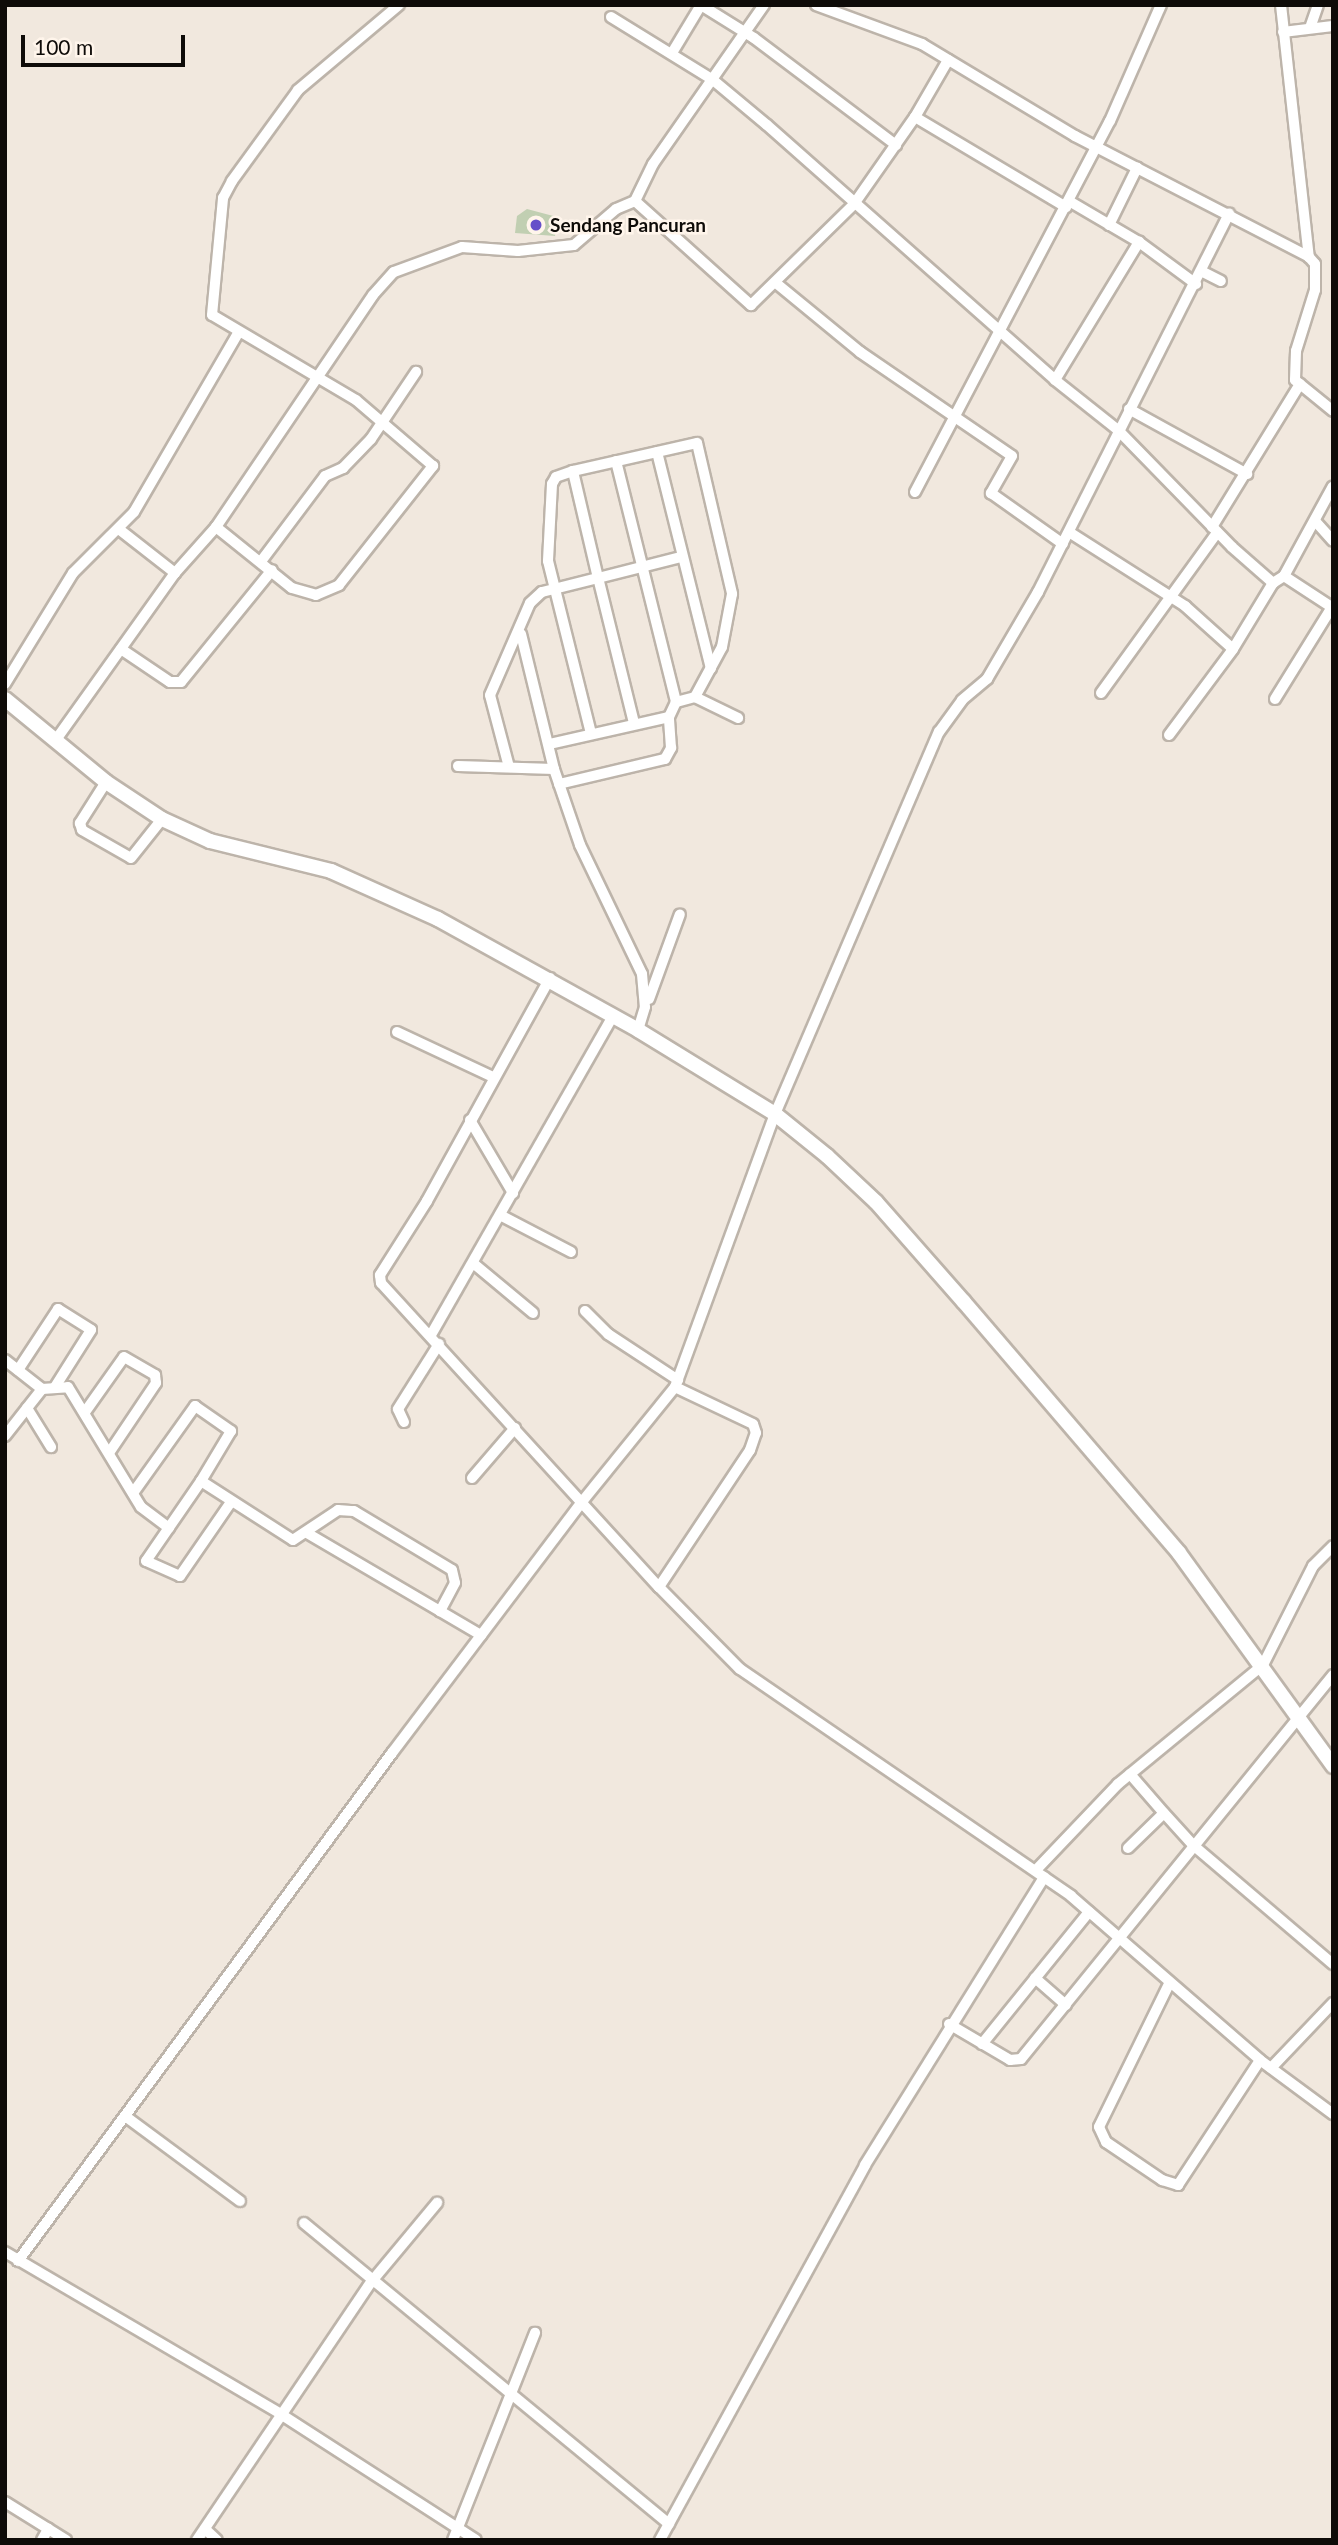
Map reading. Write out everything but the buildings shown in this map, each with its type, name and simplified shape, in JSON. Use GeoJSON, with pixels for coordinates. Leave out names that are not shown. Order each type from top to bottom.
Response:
{"type":"FeatureCollection","features":[{"type":"Feature","properties":{"kind":"street"},"geometry":{"type":"LineString","coordinates":[[216,527],[304,594],[316,594],[339,585],[433,466],[356,400],[320,377],[238,333],[212,315],[223,198],[298,90],[400,5]]}},
{"type":"Feature","properties":{"kind":"street"},"geometry":{"type":"LineString","coordinates":[[672,53],[701,5],[745,32],[896,145]]}},
{"type":"Feature","properties":{"kind":"street"},"geometry":{"type":"LineString","coordinates":[[55,741],[175,573],[216,527],[373,295],[399,269],[462,247],[518,251],[574,244],[616,209],[635,201],[653,164],[764,5]]}},
{"type":"Feature","properties":{"kind":"street"},"geometry":{"type":"LineString","coordinates":[[816,5],[879,26],[948,60],[1097,147],[1309,257]]}},
{"type":"Feature","properties":{"kind":"street"},"geometry":{"type":"LineString","coordinates":[[915,492],[1002,334],[1097,147],[1161,5]]}},
{"type":"Feature","properties":{"kind":"street"},"geometry":{"type":"LineString","coordinates":[[1281,5],[1309,257],[1317,274],[1312,308],[1296,351],[1295,380],[1333,411]]}},
{"type":"Feature","properties":{"kind":"street"},"geometry":{"type":"LineString","coordinates":[[1310,28],[1318,5]]}},
{"type":"Feature","properties":{"kind":"street"},"geometry":{"type":"LineString","coordinates":[[611,17],[713,80],[1055,380],[1118,430],[1214,530],[1273,583]]}},
{"type":"Feature","properties":{"kind":"street"},"geometry":{"type":"LineString","coordinates":[[1283,32],[1333,26]]}},
{"type":"Feature","properties":{"kind":"street"},"geometry":{"type":"LineString","coordinates":[[635,201],[747,304],[760,301],[854,204],[915,117],[948,60]]}},
{"type":"Feature","properties":{"kind":"street"},"geometry":{"type":"LineString","coordinates":[[915,117],[1139,242],[1196,284]]}},
{"type":"Feature","properties":{"kind":"street"},"geometry":{"type":"LineString","coordinates":[[1109,225],[1138,168]]}},
{"type":"Feature","properties":{"kind":"street"},"geometry":{"type":"LineString","coordinates":[[18,2260],[481,1634],[677,1383],[775,1114],[939,732],[961,700],[987,679],[1063,544],[1118,430],[1203,272],[1229,214]]}},
{"type":"Feature","properties":{"kind":"street"},"geometry":{"type":"LineString","coordinates":[[1055,380],[1139,242]]}},
{"type":"Feature","properties":{"kind":"street"},"geometry":{"type":"LineString","coordinates":[[1203,272],[1221,281]]}},
{"type":"Feature","properties":{"kind":"street"},"geometry":{"type":"LineString","coordinates":[[776,283],[860,352],[1012,456],[991,494],[1063,544]]}},
{"type":"Feature","properties":{"kind":"street"},"geometry":{"type":"LineString","coordinates":[[5,684],[73,573],[120,530],[238,333]]}},
{"type":"Feature","properties":{"kind":"street"},"geometry":{"type":"LineString","coordinates":[[262,560],[325,476],[350,462],[382,424],[416,372]]}},
{"type":"Feature","properties":{"kind":"street"},"geometry":{"type":"LineString","coordinates":[[1101,693],[1214,530],[1300,384]]}},
{"type":"Feature","properties":{"kind":"street"},"geometry":{"type":"LineString","coordinates":[[1129,409],[1247,474]]}},
{"type":"Feature","properties":{"kind":"street"},"geometry":{"type":"LineString","coordinates":[[591,733],[548,561],[552,484],[556,477],[573,471],[693,442],[700,447],[732,594],[722,647],[695,697]]}},
{"type":"Feature","properties":{"kind":"street"},"geometry":{"type":"LineString","coordinates":[[657,452],[681,557],[711,668]]}},
{"type":"Feature","properties":{"kind":"street"},"geometry":{"type":"LineString","coordinates":[[559,784],[665,759],[671,748],[669,717],[676,702],[616,461]]}},
{"type":"Feature","properties":{"kind":"street"},"geometry":{"type":"LineString","coordinates":[[573,471],[634,723]]}},
{"type":"Feature","properties":{"kind":"street"},"geometry":{"type":"LineString","coordinates":[[1169,735],[1233,649],[1273,583],[1284,576],[1316,522],[1333,486]]}},
{"type":"Feature","properties":{"kind":"street"},"geometry":{"type":"LineString","coordinates":[[1316,522],[1333,541]]}},
{"type":"Feature","properties":{"kind":"street"},"geometry":{"type":"LineString","coordinates":[[120,530],[175,573]]}},
{"type":"Feature","properties":{"kind":"street"},"geometry":{"type":"LineString","coordinates":[[1069,532],[1168,598],[1185,606],[1233,649]]}},
{"type":"Feature","properties":{"kind":"street"},"geometry":{"type":"LineString","coordinates":[[509,767],[490,695],[521,634],[530,603],[553,589],[681,557]]}},
{"type":"Feature","properties":{"kind":"street"},"geometry":{"type":"LineString","coordinates":[[121,649],[170,682],[181,682],[272,570]]}},
{"type":"Feature","properties":{"kind":"street"},"geometry":{"type":"LineString","coordinates":[[1275,699],[1332,607],[1284,576]]}},
{"type":"Feature","properties":{"kind":"street"},"geometry":{"type":"LineString","coordinates":[[521,634],[554,769],[580,845],[642,974],[645,1007]]}},
{"type":"Feature","properties":{"kind":"street"},"geometry":{"type":"LineString","coordinates":[[676,702],[695,697],[738,718]]}},
{"type":"Feature","properties":{"kind":"street"},"geometry":{"type":"LineString","coordinates":[[5,699],[106,782],[162,819],[210,841],[331,871],[438,919],[550,978],[775,1114],[876,1202],[964,1301],[1178,1553],[1299,1714],[1333,1766]]}},
{"type":"Feature","properties":{"kind":"street"},"geometry":{"type":"LineString","coordinates":[[549,744],[669,717]]}},
{"type":"Feature","properties":{"kind":"street"},"geometry":{"type":"LineString","coordinates":[[458,766],[554,769]]}},
{"type":"Feature","properties":{"kind":"street"},"geometry":{"type":"LineString","coordinates":[[106,782],[80,823],[82,830],[131,858],[162,819]]}},
{"type":"Feature","properties":{"kind":"street"},"geometry":{"type":"LineString","coordinates":[[638,1030],[680,914]]}},
{"type":"Feature","properties":{"kind":"street"},"geometry":{"type":"LineString","coordinates":[[550,978],[379,1279],[581,1503],[740,1669],[1040,1873],[1260,2060],[1333,2114]]}},
{"type":"Feature","properties":{"kind":"street"},"geometry":{"type":"LineString","coordinates":[[431,1335],[613,1016]]}},
{"type":"Feature","properties":{"kind":"street"},"geometry":{"type":"LineString","coordinates":[[397,1032],[493,1077]]}},
{"type":"Feature","properties":{"kind":"street"},"geometry":{"type":"LineString","coordinates":[[470,1120],[513,1193]]}},
{"type":"Feature","properties":{"kind":"street"},"geometry":{"type":"LineString","coordinates":[[500,1214],[571,1252]]}},
{"type":"Feature","properties":{"kind":"street"},"geometry":{"type":"LineString","coordinates":[[473,1263],[533,1313]]}},
{"type":"Feature","properties":{"kind":"street"},"geometry":{"type":"LineString","coordinates":[[18,1370],[58,1309],[91,1330],[55,1387]]}},
{"type":"Feature","properties":{"kind":"street"},"geometry":{"type":"LineString","coordinates":[[585,1311],[608,1334],[677,1383],[753,1424],[756,1433],[750,1450],[659,1587]]}},
{"type":"Feature","properties":{"kind":"street"},"geometry":{"type":"LineString","coordinates":[[404,1422],[398,1409],[439,1344]]}},
{"type":"Feature","properties":{"kind":"street"},"geometry":{"type":"LineString","coordinates":[[85,1412],[124,1357],[155,1375],[156,1382],[109,1452]]}},
{"type":"Feature","properties":{"kind":"street"},"geometry":{"type":"LineString","coordinates":[[5,1360],[42,1389]]}},
{"type":"Feature","properties":{"kind":"street"},"geometry":{"type":"LineString","coordinates":[[5,1436],[9,1422],[27,1408],[42,1389],[55,1387],[71,1390],[133,1493],[152,1517],[169,1528]]}},
{"type":"Feature","properties":{"kind":"street"},"geometry":{"type":"LineString","coordinates":[[133,1493],[195,1406],[231,1432],[201,1481],[145,1561],[180,1576],[231,1502]]}},
{"type":"Feature","properties":{"kind":"street"},"geometry":{"type":"LineString","coordinates":[[27,1408],[51,1447]]}},
{"type":"Feature","properties":{"kind":"street"},"geometry":{"type":"LineString","coordinates":[[472,1478],[515,1428]]}},
{"type":"Feature","properties":{"kind":"street"},"geometry":{"type":"LineString","coordinates":[[201,1481],[284,1538],[299,1539],[338,1510],[354,1511],[452,1570],[455,1583],[440,1611]]}},
{"type":"Feature","properties":{"kind":"street"},"geometry":{"type":"LineString","coordinates":[[307,1533],[481,1634]]}},
{"type":"Feature","properties":{"kind":"street"},"geometry":{"type":"LineString","coordinates":[[660,2540],[865,2165],[1040,1873],[1130,1774],[1263,1665],[1313,1566],[1329,1549],[1333,1562]]}},
{"type":"Feature","properties":{"kind":"street"},"geometry":{"type":"LineString","coordinates":[[949,2024],[1018,2062],[1333,1675]]}},
{"type":"Feature","properties":{"kind":"street"},"geometry":{"type":"LineString","coordinates":[[1130,1774],[1193,1844],[1333,1964]]}},
{"type":"Feature","properties":{"kind":"street"},"geometry":{"type":"LineString","coordinates":[[1128,1848],[1163,1812]]}},
{"type":"Feature","properties":{"kind":"street"},"geometry":{"type":"LineString","coordinates":[[982,2043],[1089,1912]]}},
{"type":"Feature","properties":{"kind":"street"},"geometry":{"type":"LineString","coordinates":[[1035,1978],[1066,2005]]}},
{"type":"Feature","properties":{"kind":"street"},"geometry":{"type":"LineString","coordinates":[[1169,1984],[1099,2127],[1099,2135],[1113,2148],[1162,2180],[1178,2185],[1260,2060]]}},
{"type":"Feature","properties":{"kind":"street"},"geometry":{"type":"LineString","coordinates":[[1270,2068],[1333,2003]]}},
{"type":"Feature","properties":{"kind":"street"},"geometry":{"type":"LineString","coordinates":[[125,2116],[240,2201]]}},
{"type":"Feature","properties":{"kind":"street"},"geometry":{"type":"LineString","coordinates":[[197,2540],[279,2413],[372,2281],[437,2203]]}},
{"type":"Feature","properties":{"kind":"street"},"geometry":{"type":"LineString","coordinates":[[304,2222],[510,2397],[669,2524]]}},
{"type":"Feature","properties":{"kind":"street"},"geometry":{"type":"LineString","coordinates":[[5,2252],[279,2413],[476,2540]]}},
{"type":"Feature","properties":{"kind":"street"},"geometry":{"type":"LineString","coordinates":[[453,2540],[535,2333]]}},
{"type":"Feature","properties":{"kind":"street"},"geometry":{"type":"LineString","coordinates":[[5,2502],[66,2540]]}},
{"type":"Feature","properties":{"kind":"street"},"geometry":{"type":"LineString","coordinates":[[42,2540],[48,2529]]}},
{"type":"Feature","properties":{"kind":"street"},"geometry":{"type":"LineString","coordinates":[[205,2529],[217,2540]]}},
{"type":"Feature","properties":{"kind":"shaded area","name":"Sendang Pancuran"},"geometry":{"type":"Polygon","coordinates":[[[527,209],[557,217],[555,236],[515,233],[517,216],[527,209]]]}},
{"type":"Feature","properties":{"kind":"place","name":"Sendang Pancuran"},"geometry":{"type":"Point","coordinates":[536,225]}}]}
